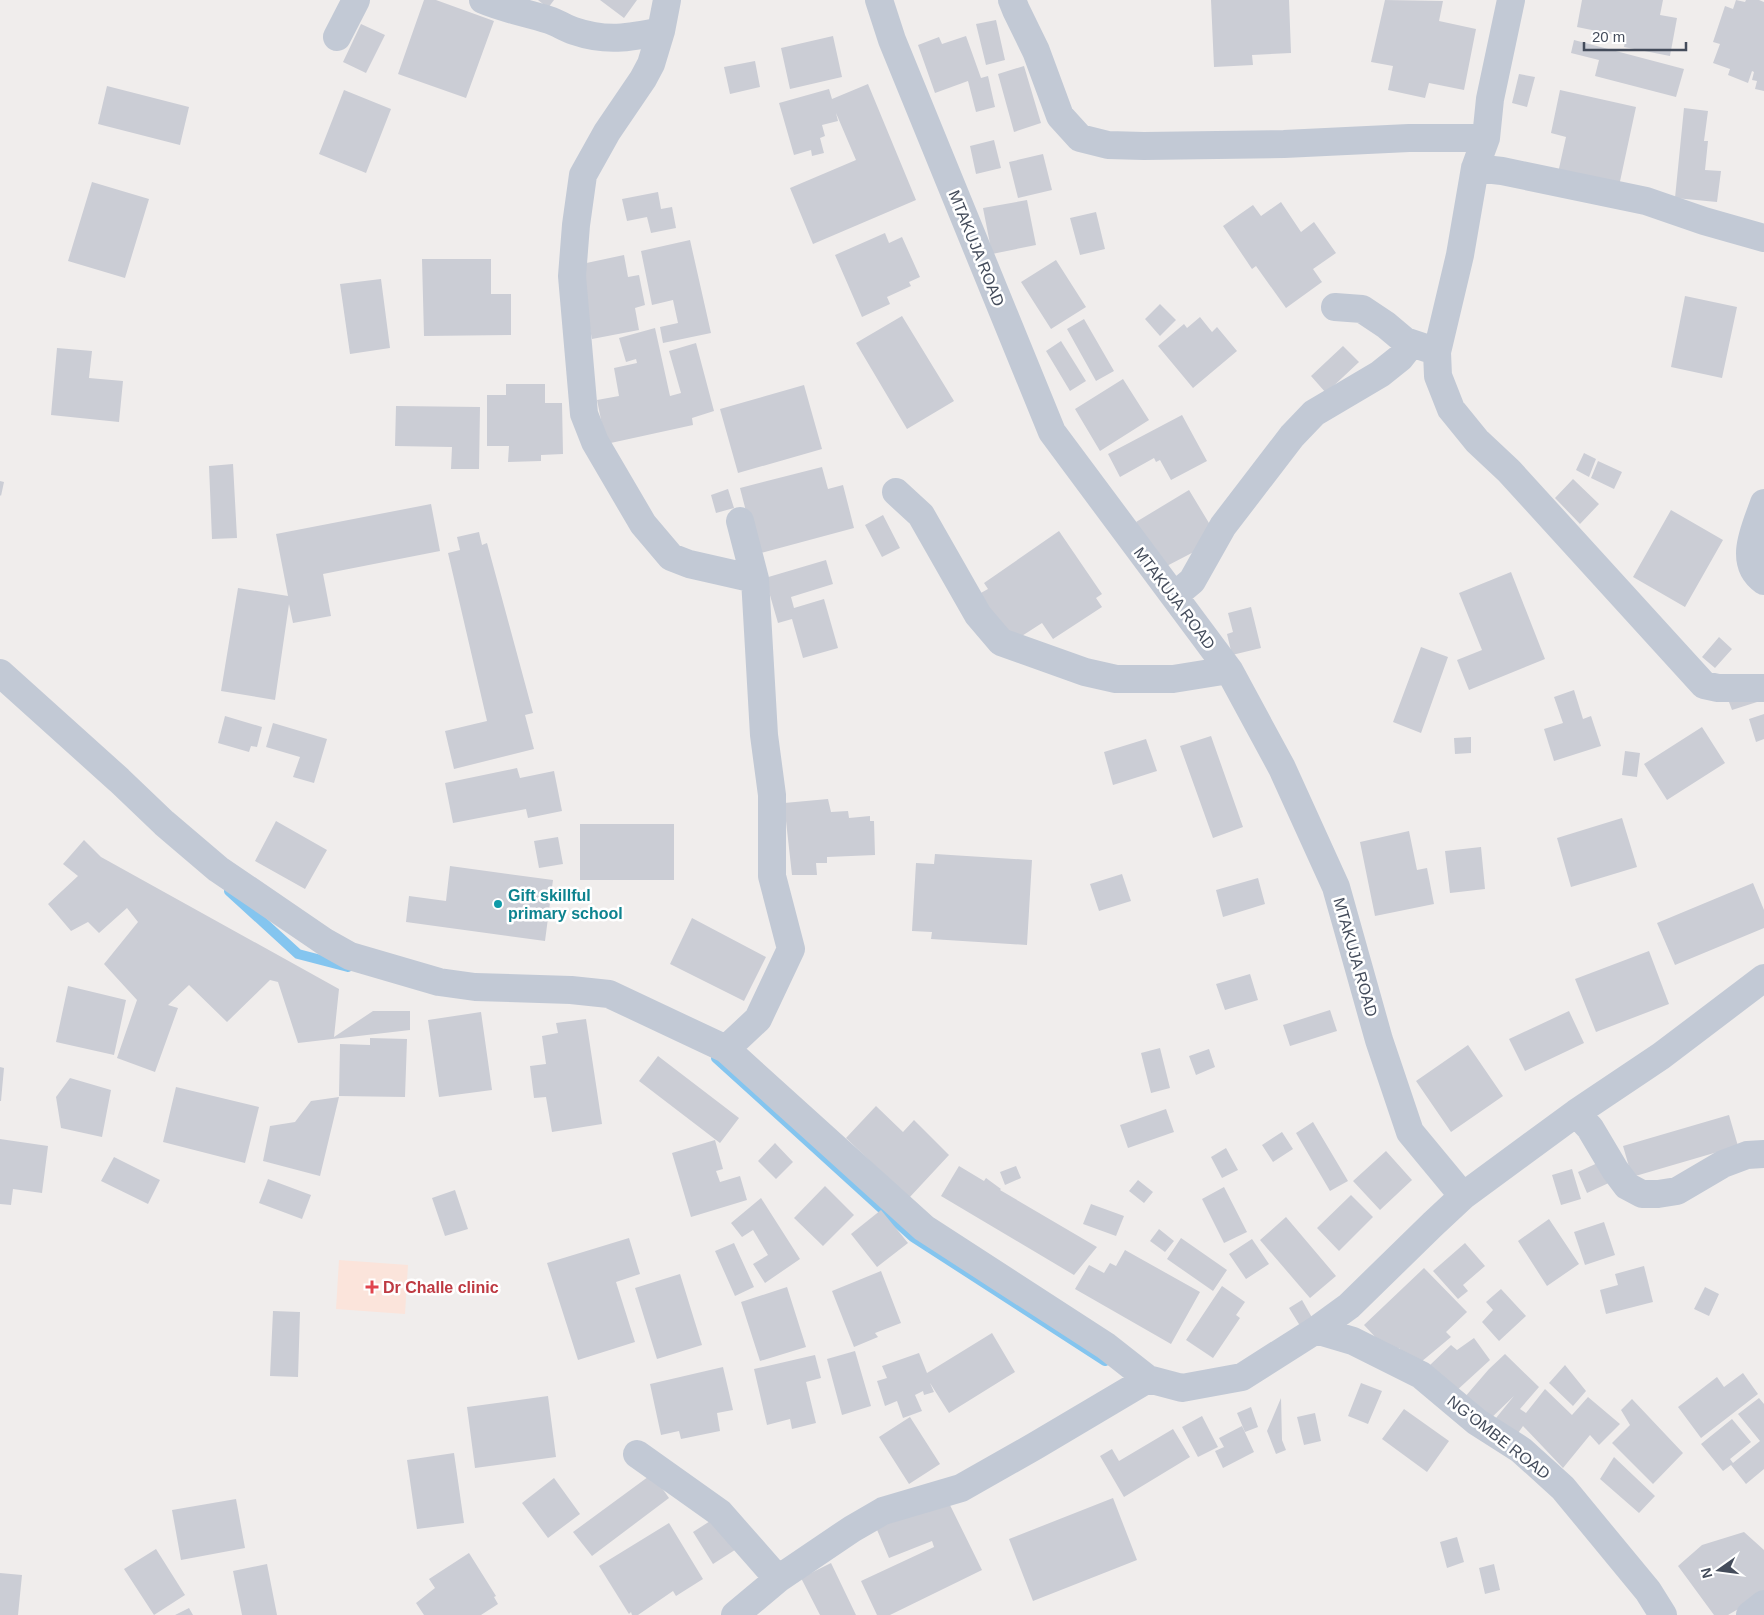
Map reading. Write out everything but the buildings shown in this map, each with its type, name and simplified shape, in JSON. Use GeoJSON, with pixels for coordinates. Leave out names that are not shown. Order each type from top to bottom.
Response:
{"type":"FeatureCollection","features":[{"type":"Feature","properties":{"kind":"street"},"geometry":{"type":"LineString","coordinates":[[337,37],[356,0]]}},
{"type":"Feature","properties":{"kind":"street"},"geometry":{"type":"LineString","coordinates":[[483,0],[501,8],[550,21],[574,31],[600,37],[625,38],[661,31]]}},
{"type":"Feature","properties":{"kind":"street"},"geometry":{"type":"LineString","coordinates":[[668,0],[651,64],[643,80],[607,132],[583,175],[576,225],[572,276],[584,414],[595,442],[643,524],[671,556],[689,564],[755,579]]}},
{"type":"Feature","properties":{"kind":"street","name":"MTAKUJA ROAD"},"geometry":{"type":"LineString","coordinates":[[879,0],[892,40],[1052,432],[1229,670],[1282,768],[1336,887],[1379,1040],[1410,1132],[1463,1196]]}},
{"type":"Feature","properties":{"kind":"street"},"geometry":{"type":"LineString","coordinates":[[1012,0],[1036,50],[1060,116],[1080,138],[1108,145],[1144,146],[1284,144],[1409,138],[1486,138]]}},
{"type":"Feature","properties":{"kind":"street"},"geometry":{"type":"LineString","coordinates":[[1511,0],[1490,99],[1486,138],[1475,168],[1460,255],[1437,352],[1438,376],[1451,409],[1477,441],[1509,471],[1704,685],[1718,688],[1764,688]]}},
{"type":"Feature","properties":{"kind":"street"},"geometry":{"type":"LineString","coordinates":[[1475,168],[1511,172],[1646,201],[1704,221],[1764,238]]}},
{"type":"Feature","properties":{"kind":"street"},"geometry":{"type":"LineString","coordinates":[[1335,307],[1362,309],[1405,341],[1437,352]]}},
{"type":"Feature","properties":{"kind":"street"},"geometry":{"type":"LineString","coordinates":[[1174,596],[1192,581],[1224,526],[1298,430],[1314,413],[1380,374],[1400,358],[1411,344]]}},
{"type":"Feature","properties":{"kind":"street"},"geometry":{"type":"LineString","coordinates":[[896,492],[921,514],[978,615],[1001,642],[1085,672],[1116,680],[1173,679],[1229,670]]}},
{"type":"Feature","properties":{"kind":"street"},"geometry":{"type":"LineString","coordinates":[[1764,503],[1749,549],[1752,565],[1757,575],[1764,582]]}},
{"type":"Feature","properties":{"kind":"street"},"geometry":{"type":"LineString","coordinates":[[726,1049],[758,1019],[791,949],[772,876],[772,795],[764,735],[755,579],[740,521]]}},
{"type":"Feature","properties":{"kind":"street"},"geometry":{"type":"LineString","coordinates":[[0,673],[120,780],[164,824],[218,869],[325,942],[350,956],[439,982],[475,987],[572,990],[608,994],[726,1049],[924,1228],[1106,1346],[1148,1379],[1182,1388],[1242,1377],[1316,1330],[1349,1306],[1463,1196],[1576,1113],[1661,1056],[1764,978]]}},
{"type":"Feature","properties":{"kind":"street"},"geometry":{"type":"LineString","coordinates":[[1576,1113],[1590,1128],[1615,1170],[1627,1186],[1642,1194],[1677,1191],[1723,1164],[1747,1155],[1764,1154]]}},
{"type":"Feature","properties":{"kind":"street","name":"NG'OMBE ROAD"},"geometry":{"type":"LineString","coordinates":[[1316,1330],[1353,1341],[1421,1375],[1477,1422],[1521,1450],[1563,1488],[1648,1591],[1663,1615]]}},
{"type":"Feature","properties":{"kind":"street"},"geometry":{"type":"LineString","coordinates":[[736,1615],[778,1579],[852,1529],[883,1511],[961,1488],[1148,1379]]}},
{"type":"Feature","properties":{"kind":"street"},"geometry":{"type":"LineString","coordinates":[[637,1454],[720,1513],[778,1579]]}},
{"type":"Feature","properties":{"kind":"street"},"geometry":{"type":"LineString","coordinates":[[1750,1615],[1764,1604]]}},
{"type":"Feature","properties":{"kind":"shaded area","name":"Dr Challe clinic"},"geometry":{"type":"Polygon","coordinates":[[[339,1260],[408,1265],[405,1314],[336,1309],[339,1260]]]}},
{"type":"Feature","properties":{"kind":"waterway"},"geometry":{"type":"LineString","coordinates":[[229,891],[298,954],[348,967]]}},
{"type":"Feature","properties":{"kind":"waterway"},"geometry":{"type":"LineString","coordinates":[[716,1058],[913,1237],[1105,1361]]}},
{"type":"Feature","properties":{"kind":"place","name":"Gift skillful primary school"},"geometry":{"type":"Point","coordinates":[498,904]}},
{"type":"Feature","properties":{"kind":"place","name":"Dr Challe clinic"},"geometry":{"type":"Point","coordinates":[372,1287]}}]}
